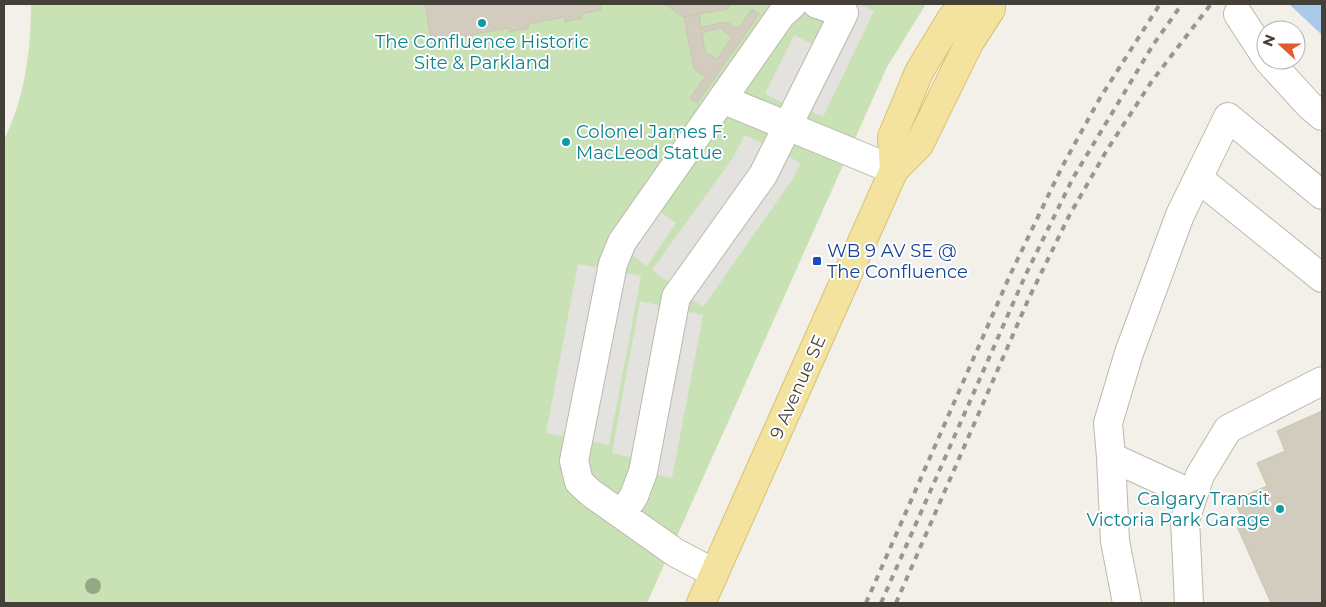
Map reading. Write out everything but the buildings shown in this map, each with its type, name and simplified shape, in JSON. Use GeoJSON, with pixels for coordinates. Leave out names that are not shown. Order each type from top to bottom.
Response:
{"type":"FeatureCollection","features":[{"type":"Feature","properties":{"kind":"main road","name":"9 Avenue SE"},"geometry":{"type":"LineString","coordinates":[[894,170],[892,138],[919,72],[946,26],[963,4]]}},
{"type":"Feature","properties":{"kind":"main road","name":"9 Avenue SE"},"geometry":{"type":"LineString","coordinates":[[701,603],[894,170],[919,145],[969,43],[991,9],[992,4]]}},
{"type":"Feature","properties":{"kind":"street"},"geometry":{"type":"LineString","coordinates":[[714,574],[676,553],[591,493],[579,482],[574,461],[613,264],[622,242],[781,15],[793,4]]}},
{"type":"Feature","properties":{"kind":"street"},"geometry":{"type":"LineString","coordinates":[[622,514],[634,496],[643,472],[676,297],[763,175],[788,126],[844,13],[822,4]]}},
{"type":"Feature","properties":{"kind":"street"},"geometry":{"type":"LineString","coordinates":[[1238,14],[1256,42]]}},
{"type":"Feature","properties":{"kind":"street"},"geometry":{"type":"LineString","coordinates":[[1277,70],[1309,105],[1322,116]]}},
{"type":"Feature","properties":{"kind":"street"},"geometry":{"type":"LineString","coordinates":[[722,99],[894,170]]}},
{"type":"Feature","properties":{"kind":"street"},"geometry":{"type":"LineString","coordinates":[[1127,603],[1115,541],[1108,423],[1127,360],[1180,215],[1228,118],[1322,195]]}},
{"type":"Feature","properties":{"kind":"street"},"geometry":{"type":"LineString","coordinates":[[1198,178],[1322,278]]}},
{"type":"Feature","properties":{"kind":"street"},"geometry":{"type":"LineString","coordinates":[[1189,603],[1185,520],[1192,494],[1200,475],[1228,429],[1322,381]]}},
{"type":"Feature","properties":{"kind":"street"},"geometry":{"type":"LineString","coordinates":[[1111,457],[1192,494]]}},
{"type":"Feature","properties":{"kind":"green space","name":"The Confluence Historic Site & Parkland"},"geometry":{"type":"Polygon","coordinates":[[[31,4],[926,4],[887,67],[647,603],[4,603],[4,140],[22,90],[30,39],[31,4]]]}},
{"type":"Feature","properties":{"kind":"shaded area"},"geometry":{"type":"Polygon","coordinates":[[[849,4],[860,4],[874,11],[823,117],[800,106],[849,4]]]}},
{"type":"Feature","properties":{"kind":"shaded area"},"geometry":{"type":"Polygon","coordinates":[[[794,35],[812,44],[783,103],[765,94],[794,35]]]}},
{"type":"Feature","properties":{"kind":"shaded area"},"geometry":{"type":"Polygon","coordinates":[[[745,135],[801,163],[792,180],[703,307],[652,270],[732,159],[745,135]]]}},
{"type":"Feature","properties":{"kind":"shaded area"},"geometry":{"type":"Polygon","coordinates":[[[659,211],[676,223],[647,266],[629,253],[659,211]]]}},
{"type":"Feature","properties":{"kind":"shaded area"},"geometry":{"type":"Polygon","coordinates":[[[578,264],[641,276],[609,445],[546,433],[578,264]]]}},
{"type":"Feature","properties":{"kind":"shaded area"},"geometry":{"type":"Polygon","coordinates":[[[640,301],[703,315],[672,478],[653,474],[633,458],[612,453],[640,301]]]}},
{"type":"Feature","properties":{"kind":"water"},"geometry":{"type":"Polygon","coordinates":[[[1289,4],[1322,4],[1322,35],[1289,4]]]}},
{"type":"Feature","properties":{"kind":"railway"},"geometry":{"type":"LineString","coordinates":[[866,603],[1011,273],[1062,167],[1100,98],[1160,4]]}},
{"type":"Feature","properties":{"kind":"railway"},"geometry":{"type":"LineString","coordinates":[[881,603],[1026,274],[1073,178],[1153,45],[1182,4]]}},
{"type":"Feature","properties":{"kind":"railway"},"geometry":{"type":"LineString","coordinates":[[896,603],[1029,298],[1069,216],[1107,150],[1152,81],[1211,4]]}},
{"type":"Feature","properties":{"kind":"place","name":"The Confluence Historic Site & Parkland"},"geometry":{"type":"Point","coordinates":[482,23]}},
{"type":"Feature","properties":{"kind":"place","name":"Colonel James F. MacLeod Statue"},"geometry":{"type":"Point","coordinates":[566,142]}},
{"type":"Feature","properties":{"kind":"place","name":"WB 9 AV SE @ The Confluence"},"geometry":{"type":"Point","coordinates":[817,261]}},
{"type":"Feature","properties":{"kind":"place","name":"Calgary Transit Victoria Park Garage"},"geometry":{"type":"Point","coordinates":[1280,509]}}]}
